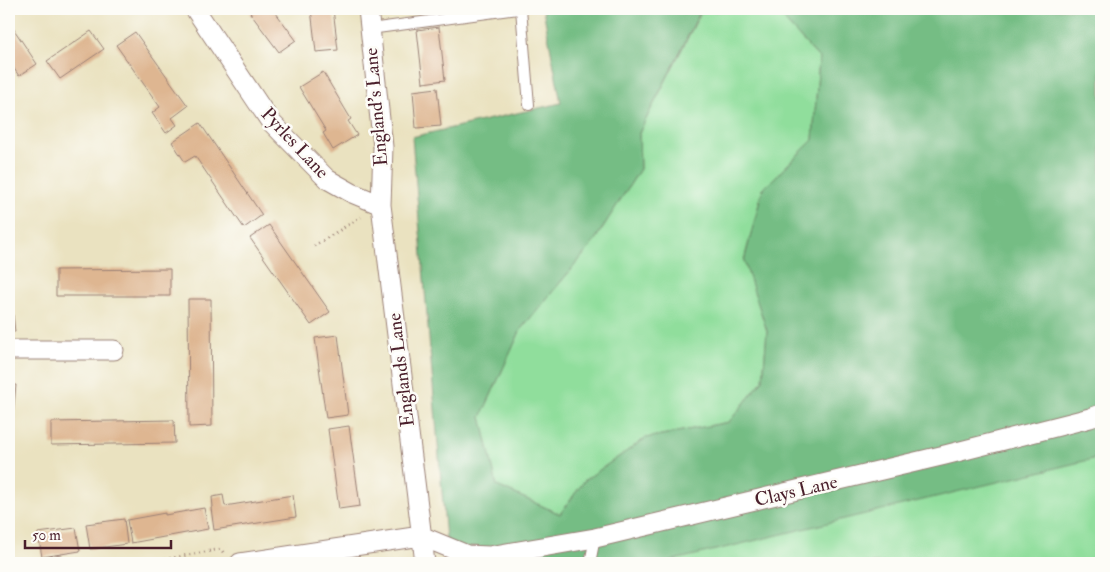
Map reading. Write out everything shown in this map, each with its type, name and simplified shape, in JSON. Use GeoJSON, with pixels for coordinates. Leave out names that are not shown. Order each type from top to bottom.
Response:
{"type":"FeatureCollection","features":[{"type":"Feature","properties":{"kind":"street","name":"Pyrles Lane"},"geometry":{"type":"LineString","coordinates":[[195,9],[270,121],[327,179],[352,194],[381,205]]}},
{"type":"Feature","properties":{"kind":"street","name":"England's Lane"},"geometry":{"type":"LineString","coordinates":[[368,9],[382,147],[381,205]]}},
{"type":"Feature","properties":{"kind":"street","name":"Englands Lane"},"geometry":{"type":"LineString","coordinates":[[381,205],[425,563]]}},
{"type":"Feature","properties":{"kind":"street"},"geometry":{"type":"LineString","coordinates":[[9,350],[114,350]]}},
{"type":"Feature","properties":{"kind":"street","name":"Clays Lane"},"geometry":{"type":"LineString","coordinates":[[421,536],[467,555],[486,559],[595,538],[945,455],[1101,414]]}},
{"type":"Feature","properties":{"kind":"street"},"geometry":{"type":"LineString","coordinates":[[233,560],[421,536]]}},
{"type":"Feature","properties":{"kind":"lane"},"geometry":{"type":"LineString","coordinates":[[370,29],[520,9],[529,104]]}},
{"type":"Feature","properties":{"kind":"lane"},"geometry":{"type":"LineString","coordinates":[[590,563],[595,538]]}},
{"type":"Feature","properties":{"kind":"path"},"geometry":{"type":"LineString","coordinates":[[314,246],[381,205]]}},
{"type":"Feature","properties":{"kind":"path"},"geometry":{"type":"LineString","coordinates":[[145,563],[221,549],[233,560]]}},
{"type":"Feature","properties":{"kind":"green space"},"geometry":{"type":"Polygon","coordinates":[[[543,9],[747,9],[700,12],[639,133],[640,169],[591,246],[521,329],[481,417],[497,486],[560,514],[585,480],[646,438],[729,422],[763,380],[767,331],[744,261],[763,189],[813,140],[819,58],[774,9],[1101,9],[1101,457],[662,563],[448,563],[412,137],[561,103],[543,9]]]}},
{"type":"Feature","properties":{"kind":"green space"},"geometry":{"type":"Polygon","coordinates":[[[774,9],[819,58],[813,140],[763,189],[744,260],[767,331],[763,380],[729,422],[646,438],[585,480],[560,514],[497,486],[481,417],[521,329],[591,246],[640,169],[639,133],[701,12],[774,9]]]}},
{"type":"Feature","properties":{"kind":"green space"},"geometry":{"type":"Polygon","coordinates":[[[1101,447],[1101,563],[619,563],[1101,447]]]}},
{"type":"Feature","properties":{"kind":"building"},"geometry":{"type":"Polygon","coordinates":[[[256,9],[273,9],[296,40],[279,52],[250,13],[256,9]]]}},
{"type":"Feature","properties":{"kind":"building"},"geometry":{"type":"Polygon","coordinates":[[[311,9],[333,9],[338,50],[316,52],[311,9]]]}},
{"type":"Feature","properties":{"kind":"building"},"geometry":{"type":"Polygon","coordinates":[[[402,9],[428,9],[428,11],[402,14],[402,9]]]}},
{"type":"Feature","properties":{"kind":"building"},"geometry":{"type":"Polygon","coordinates":[[[9,22],[37,64],[19,76],[9,61],[9,22]]]}},
{"type":"Feature","properties":{"kind":"building"},"geometry":{"type":"Polygon","coordinates":[[[439,27],[445,80],[423,83],[417,30],[439,27]]]}},
{"type":"Feature","properties":{"kind":"building"},"geometry":{"type":"Polygon","coordinates":[[[91,31],[104,49],[60,79],[47,61],[91,31]]]}},
{"type":"Feature","properties":{"kind":"building"},"geometry":{"type":"Polygon","coordinates":[[[135,32],[188,106],[172,118],[177,125],[166,133],[152,113],[160,107],[116,45],[135,32]]]}},
{"type":"Feature","properties":{"kind":"building"},"geometry":{"type":"Polygon","coordinates":[[[323,72],[351,119],[348,121],[357,135],[333,150],[323,133],[326,131],[299,87],[323,72]]]}},
{"type":"Feature","properties":{"kind":"building"},"geometry":{"type":"Polygon","coordinates":[[[437,88],[441,126],[416,128],[413,91],[437,88]]]}},
{"type":"Feature","properties":{"kind":"building"},"geometry":{"type":"Polygon","coordinates":[[[200,123],[262,215],[244,228],[195,156],[185,162],[172,142],[200,123]]]}},
{"type":"Feature","properties":{"kind":"building"},"geometry":{"type":"Polygon","coordinates":[[[269,225],[330,312],[311,325],[250,238],[269,225]]]}},
{"type":"Feature","properties":{"kind":"building"},"geometry":{"type":"Polygon","coordinates":[[[170,269],[170,296],[56,296],[56,270],[170,269]]]}},
{"type":"Feature","properties":{"kind":"building"},"geometry":{"type":"Polygon","coordinates":[[[10,286],[15,332],[9,332],[10,286]]]}},
{"type":"Feature","properties":{"kind":"building"},"geometry":{"type":"Polygon","coordinates":[[[188,299],[211,299],[212,426],[189,427],[188,299]]]}},
{"type":"Feature","properties":{"kind":"building"},"geometry":{"type":"Polygon","coordinates":[[[338,335],[348,415],[326,418],[315,338],[338,335]]]}},
{"type":"Feature","properties":{"kind":"building"},"geometry":{"type":"Polygon","coordinates":[[[9,385],[16,385],[10,446],[9,446],[9,385]]]}},
{"type":"Feature","properties":{"kind":"building"},"geometry":{"type":"Polygon","coordinates":[[[174,420],[175,443],[51,445],[51,422],[174,420]]]}},
{"type":"Feature","properties":{"kind":"building"},"geometry":{"type":"Polygon","coordinates":[[[349,426],[360,506],[339,509],[328,429],[349,426]]]}},
{"type":"Feature","properties":{"kind":"building"},"geometry":{"type":"Polygon","coordinates":[[[223,495],[225,506],[293,495],[296,517],[214,530],[211,508],[213,507],[212,497],[223,495]]]}},
{"type":"Feature","properties":{"kind":"building"},"geometry":{"type":"Polygon","coordinates":[[[204,508],[208,529],[131,543],[127,520],[204,508]]]}},
{"type":"Feature","properties":{"kind":"building"},"geometry":{"type":"Polygon","coordinates":[[[124,519],[127,544],[90,549],[86,524],[124,519]]]}},
{"type":"Feature","properties":{"kind":"building"},"geometry":{"type":"Polygon","coordinates":[[[76,528],[80,551],[42,557],[38,533],[76,528]]]}}]}
